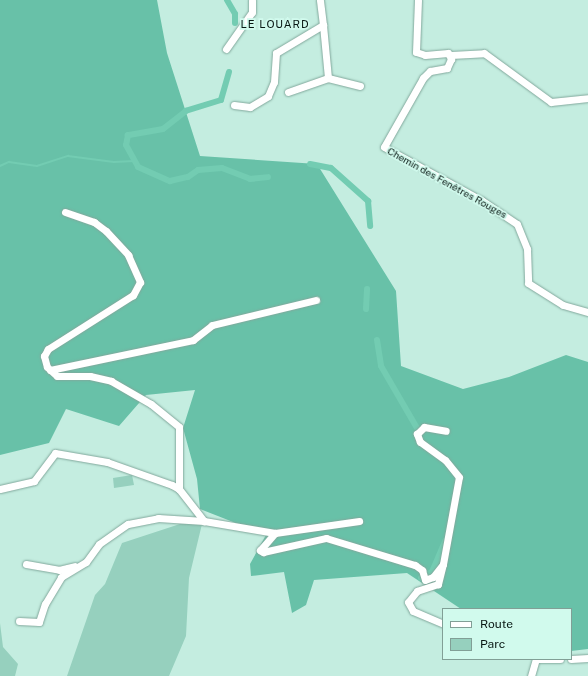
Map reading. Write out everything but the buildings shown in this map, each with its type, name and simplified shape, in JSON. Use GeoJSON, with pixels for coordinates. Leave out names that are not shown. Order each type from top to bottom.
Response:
{"type":"FeatureCollection","features":[{"type":"Feature","properties":{"kind":"street"},"geometry":{"type":"LineString","coordinates":[[226,49],[252,12],[252,0]]}},
{"type":"Feature","properties":{"kind":"street"},"geometry":{"type":"LineString","coordinates":[[320,0],[328,78]]}},
{"type":"Feature","properties":{"kind":"street"},"geometry":{"type":"LineString","coordinates":[[418,0],[416,52],[451,55],[484,53],[555,104],[588,98]]}},
{"type":"Feature","properties":{"kind":"street"},"geometry":{"type":"LineString","coordinates":[[234,105],[250,107],[268,96],[274,82],[276,53],[323,25]]}},
{"type":"Feature","properties":{"kind":"street","name":"Chemin des Fenêtres Rouges"},"geometry":{"type":"LineString","coordinates":[[451,55],[447,68],[430,71],[423,78],[384,147],[481,200],[517,224],[527,249],[528,283],[563,305],[588,312]]}},
{"type":"Feature","properties":{"kind":"street"},"geometry":{"type":"LineString","coordinates":[[288,92],[328,78],[360,86]]}},
{"type":"Feature","properties":{"kind":"street"},"geometry":{"type":"LineString","coordinates":[[65,212],[94,222],[115,240],[128,254],[140,282],[133,295],[48,349],[44,356],[50,370],[65,378],[90,376],[111,381],[151,404],[179,427],[179,489]]}},
{"type":"Feature","properties":{"kind":"street"},"geometry":{"type":"LineString","coordinates":[[50,370],[193,340],[212,325],[316,300]]}},
{"type":"Feature","properties":{"kind":"street"},"geometry":{"type":"LineString","coordinates":[[442,624],[413,611],[408,602],[417,591],[438,584],[459,477],[418,437],[424,427],[446,431]]}},
{"type":"Feature","properties":{"kind":"street"},"geometry":{"type":"LineString","coordinates":[[0,489],[34,481],[56,453],[107,462],[179,489],[204,521]]}},
{"type":"Feature","properties":{"kind":"street"},"geometry":{"type":"LineString","coordinates":[[19,621],[40,622],[55,584],[86,562],[107,537],[137,519],[204,521],[275,533],[359,521]]}},
{"type":"Feature","properties":{"kind":"street"},"geometry":{"type":"LineString","coordinates":[[275,533],[260,550],[263,552],[326,538],[415,565],[423,576],[433,578],[443,564]]}},
{"type":"Feature","properties":{"kind":"street"},"geometry":{"type":"LineString","coordinates":[[26,564],[59,570],[86,562]]}},
{"type":"Feature","properties":{"kind":"street"},"geometry":{"type":"LineString","coordinates":[[572,659],[588,658]]}},
{"type":"Feature","properties":{"kind":"street"},"geometry":{"type":"LineString","coordinates":[[530,676],[536,660]]}},
{"type":"Feature","properties":{"kind":"green space"},"geometry":{"type":"Polygon","coordinates":[[[0,0],[157,0],[167,53],[200,156],[317,164],[396,291],[401,366],[463,389],[509,377],[566,355],[588,362],[588,649],[572,651],[572,608],[460,608],[407,573],[314,580],[306,605],[292,613],[284,572],[251,576],[250,564],[266,535],[200,509],[197,479],[183,428],[195,390],[146,395],[119,426],[66,409],[49,443],[0,455],[0,0]]]}},
{"type":"Feature","properties":{"kind":"green space"},"geometry":{"type":"Polygon","coordinates":[[[132,475],[134,485],[114,488],[113,478],[132,475]]]}},
{"type":"Feature","properties":{"kind":"green space"},"geometry":{"type":"Polygon","coordinates":[[[180,524],[202,524],[189,578],[186,636],[169,676],[67,676],[95,595],[105,584],[122,543],[180,524]]]}},
{"type":"Feature","properties":{"kind":"green space"},"geometry":{"type":"Polygon","coordinates":[[[0,623],[3,647],[18,664],[15,676],[0,676],[0,623]]]}},
{"type":"Feature","properties":{"kind":"waterway"},"geometry":{"type":"LineString","coordinates":[[227,0],[235,14],[235,23]]}},
{"type":"Feature","properties":{"kind":"waterway"},"geometry":{"type":"LineString","coordinates":[[229,72],[221,100],[186,111],[163,129],[128,135],[126,145],[138,167],[170,181],[188,177],[198,170],[222,168],[250,179],[268,177]]}},
{"type":"Feature","properties":{"kind":"waterway"},"geometry":{"type":"LineString","coordinates":[[0,166],[9,162],[37,166],[68,156],[114,162],[134,161]]}},
{"type":"Feature","properties":{"kind":"waterway"},"geometry":{"type":"LineString","coordinates":[[310,164],[331,168],[368,201],[370,226]]}},
{"type":"Feature","properties":{"kind":"waterway"},"geometry":{"type":"LineString","coordinates":[[366,309],[367,289]]}},
{"type":"Feature","properties":{"kind":"waterway"},"geometry":{"type":"LineString","coordinates":[[377,340],[381,366],[417,428]]}},
{"type":"Feature","properties":{"kind":"waterway"},"geometry":{"type":"LineString","coordinates":[[421,578],[432,572],[445,541]]}},
{"type":"Feature","properties":{"kind":"district","name":"LE LOUARD"},"geometry":{"type":"Point","coordinates":[275,24]}}]}
